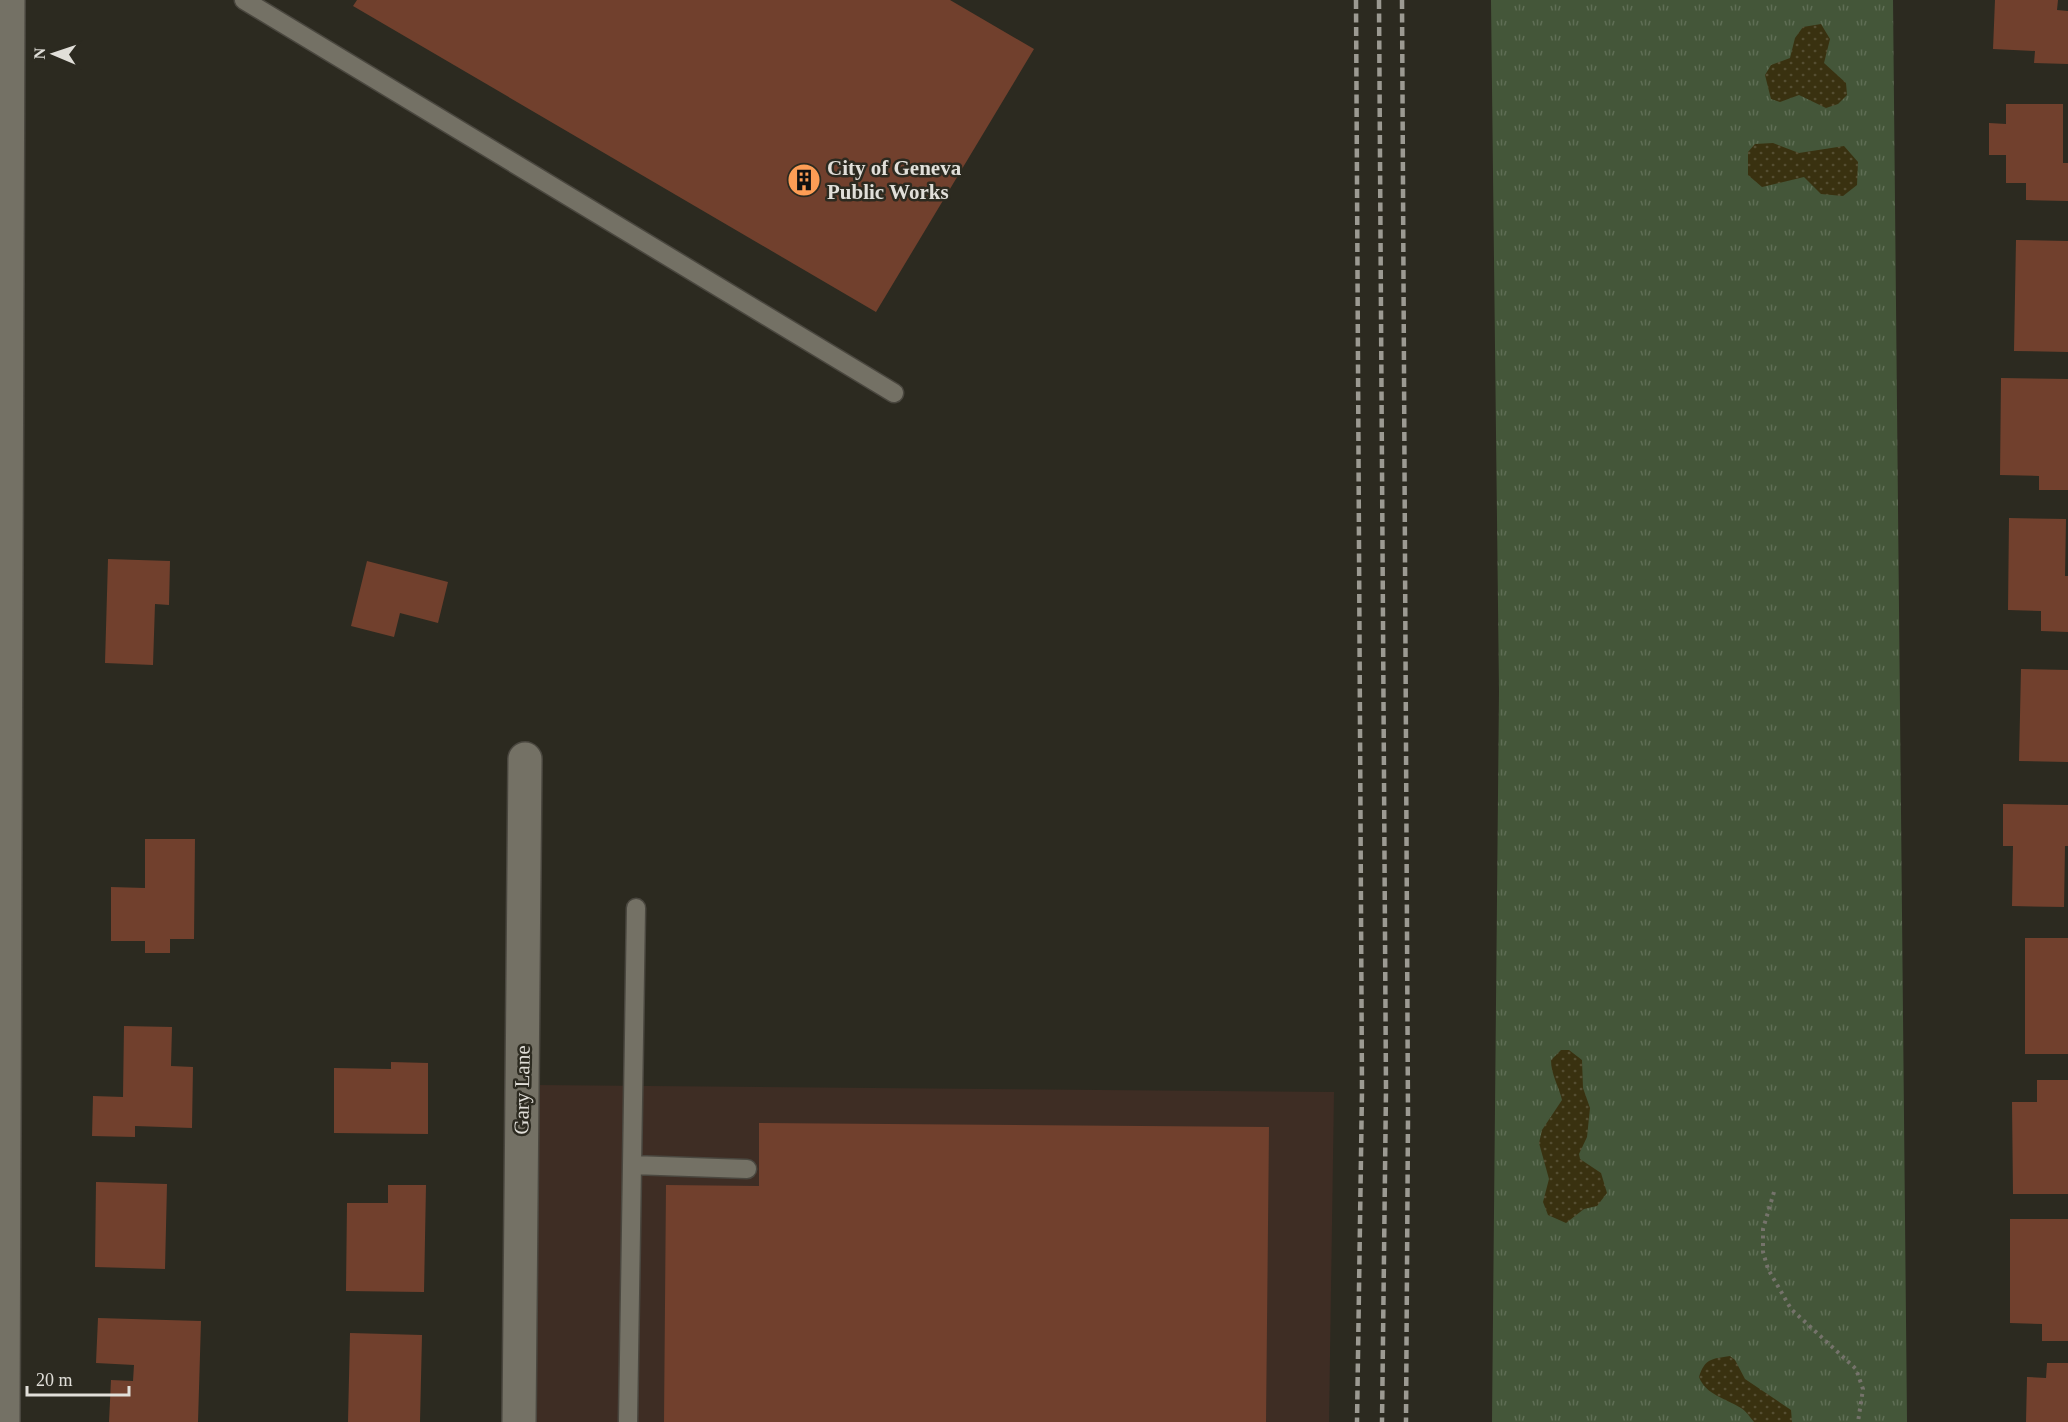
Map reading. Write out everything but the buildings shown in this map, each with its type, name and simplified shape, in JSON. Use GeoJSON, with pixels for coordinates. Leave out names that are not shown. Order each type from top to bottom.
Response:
{"type":"FeatureCollection","features":[{"type":"Feature","properties":{"kind":"street"},"geometry":{"type":"LineString","coordinates":[[3,1422],[2,908],[8,0]]}},
{"type":"Feature","properties":{"kind":"street","name":"Gary Lane"},"geometry":{"type":"LineString","coordinates":[[519,1422],[525,759]]}},
{"type":"Feature","properties":{"kind":"lane"},"geometry":{"type":"LineString","coordinates":[[244,0],[894,393]]}},
{"type":"Feature","properties":{"kind":"lane"},"geometry":{"type":"LineString","coordinates":[[628,1422],[636,908]]}},
{"type":"Feature","properties":{"kind":"lane"},"geometry":{"type":"LineString","coordinates":[[632,1165],[747,1168]]}},
{"type":"Feature","properties":{"kind":"path"},"geometry":{"type":"LineString","coordinates":[[1774,1192],[1763,1229],[1763,1252],[1768,1269],[1791,1309],[1856,1369],[1863,1389],[1858,1422]]}},
{"type":"Feature","properties":{"kind":"shaded area"},"geometry":{"type":"Polygon","coordinates":[[[537,1085],[1334,1092],[1329,1422],[535,1422],[537,1085]]]}},
{"type":"Feature","properties":{"kind":"green space"},"geometry":{"type":"Polygon","coordinates":[[[1491,0],[1893,0],[1907,1422],[1492,1422],[1499,691],[1491,0]]]}},
{"type":"Feature","properties":{"kind":"sand"},"geometry":{"type":"Polygon","coordinates":[[[1821,24],[1830,39],[1824,63],[1846,83],[1847,95],[1838,104],[1826,108],[1799,95],[1780,102],[1771,99],[1765,75],[1771,65],[1790,58],[1795,38],[1803,27],[1821,24]]]}},
{"type":"Feature","properties":{"kind":"sand"},"geometry":{"type":"Polygon","coordinates":[[[1773,143],[1799,153],[1844,146],[1858,162],[1857,185],[1843,196],[1821,194],[1804,177],[1762,187],[1748,175],[1748,152],[1755,144],[1773,143]]]}},
{"type":"Feature","properties":{"kind":"sand"},"geometry":{"type":"Polygon","coordinates":[[[1561,1050],[1569,1050],[1582,1060],[1583,1088],[1590,1108],[1587,1137],[1579,1154],[1580,1159],[1601,1173],[1607,1193],[1597,1206],[1584,1209],[1566,1223],[1548,1215],[1543,1202],[1549,1179],[1539,1143],[1542,1130],[1562,1100],[1552,1071],[1551,1060],[1561,1050]]]}},
{"type":"Feature","properties":{"kind":"sand"},"geometry":{"type":"Polygon","coordinates":[[[1730,1356],[1735,1360],[1745,1379],[1791,1410],[1792,1422],[1754,1422],[1743,1409],[1706,1388],[1699,1377],[1704,1366],[1710,1360],[1730,1356]]]}},
{"type":"Feature","properties":{"kind":"railway"},"geometry":{"type":"LineString","coordinates":[[1356,0],[1362,1090],[1357,1422]]}},
{"type":"Feature","properties":{"kind":"railway"},"geometry":{"type":"LineString","coordinates":[[1379,0],[1386,1089],[1382,1422]]}},
{"type":"Feature","properties":{"kind":"railway"},"geometry":{"type":"LineString","coordinates":[[1402,0],[1408,1116],[1406,1422]]}},
{"type":"Feature","properties":{"kind":"place","name":"City of Geneva Public Works"},"geometry":{"type":"Point","coordinates":[804,180]}}]}
